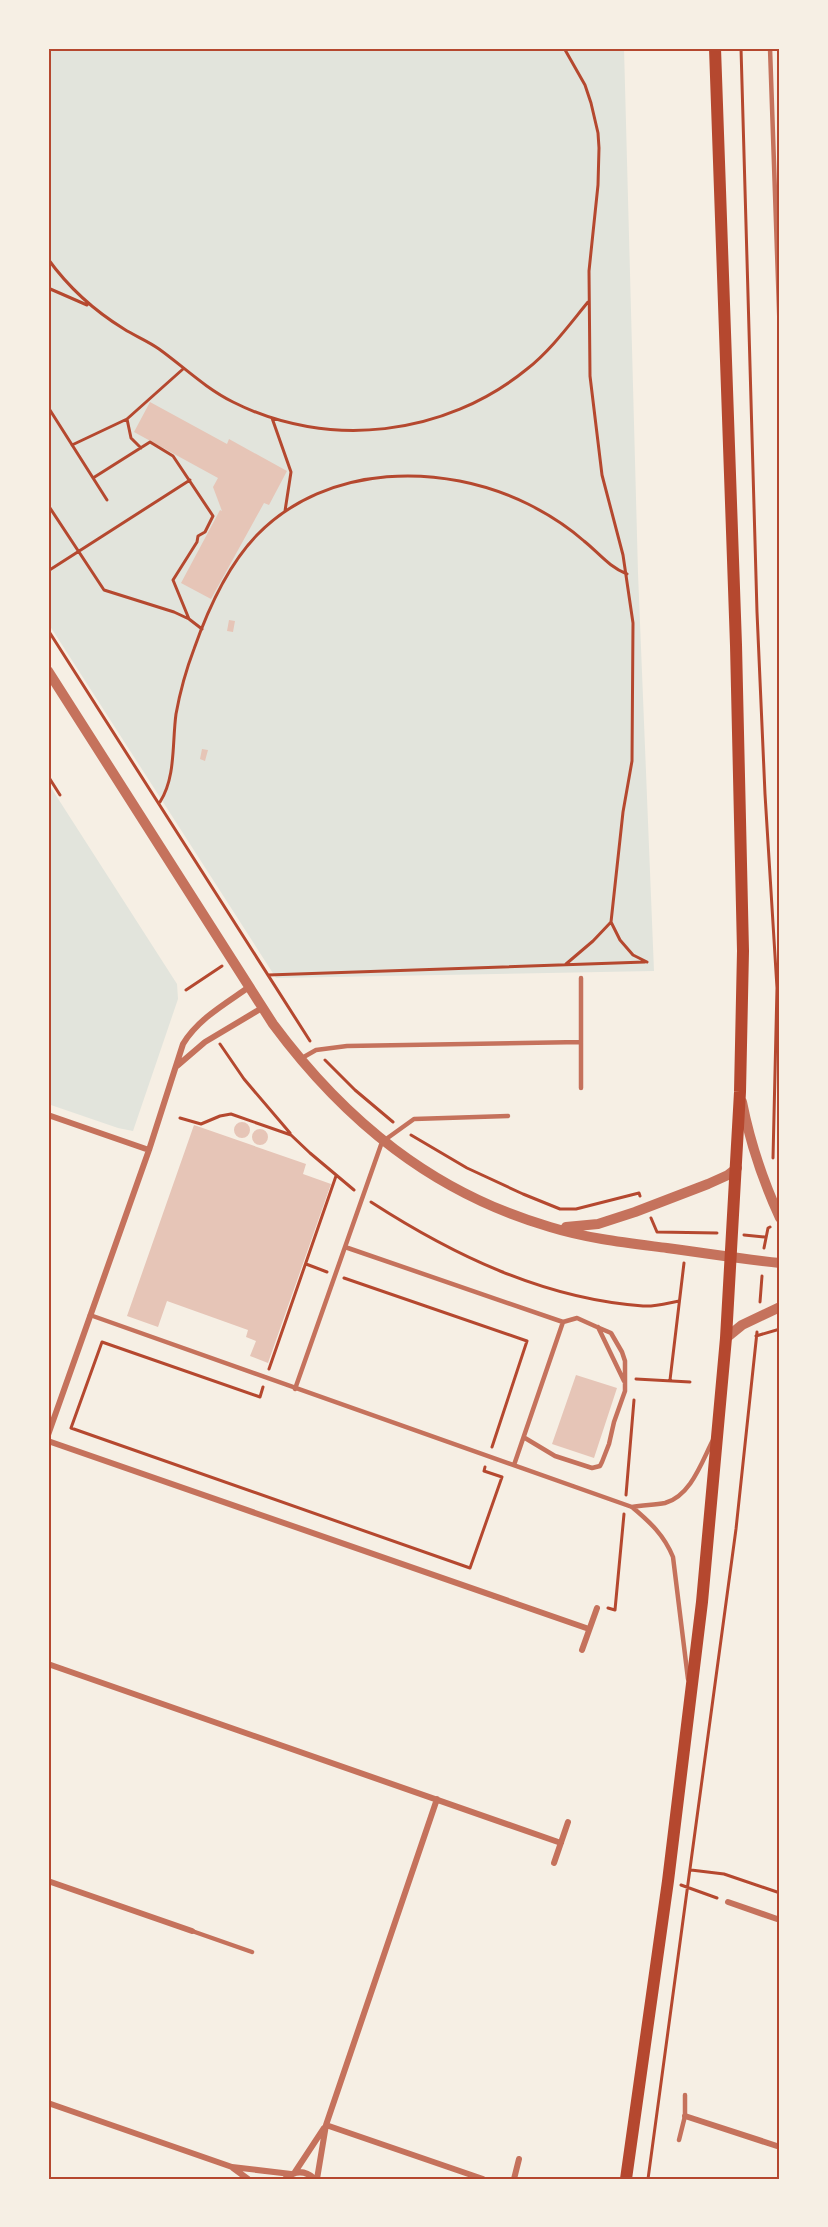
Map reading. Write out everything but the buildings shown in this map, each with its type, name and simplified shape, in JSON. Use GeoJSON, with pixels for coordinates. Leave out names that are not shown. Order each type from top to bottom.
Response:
{"type":"FeatureCollection","features":[{"type":"Feature","properties":{"kind":"main road"},"geometry":{"type":"LineString","coordinates":[[626,2179],[668,1881],[702,1602],[726,1338],[741,1092],[743,951],[736,656],[715,48]]}},
{"type":"Feature","properties":{"kind":"street"},"geometry":{"type":"LineString","coordinates":[[48,671],[262,1008],[300,1060],[348,1112],[382,1142],[435,1178],[475,1199],[514,1216],[551,1228],[595,1238],[780,1263]]}},
{"type":"Feature","properties":{"kind":"street"},"geometry":{"type":"LineString","coordinates":[[48,1435],[183,1044],[191,1031],[249,987]]}},
{"type":"Feature","properties":{"kind":"street"},"geometry":{"type":"LineString","coordinates":[[177,1066],[214,1036],[262,1008]]}},
{"type":"Feature","properties":{"kind":"street"},"geometry":{"type":"LineString","coordinates":[[741,1092],[747,1129],[777,1221]]}},
{"type":"Feature","properties":{"kind":"street"},"geometry":{"type":"LineString","coordinates":[[48,1115],[148,1150]]}},
{"type":"Feature","properties":{"kind":"street"},"geometry":{"type":"LineString","coordinates":[[551,1228],[598,1224],[708,1184],[728,1175],[736,1168]]}},
{"type":"Feature","properties":{"kind":"street"},"geometry":{"type":"LineString","coordinates":[[726,1338],[742,1325],[780,1307]]}},
{"type":"Feature","properties":{"kind":"street"},"geometry":{"type":"LineString","coordinates":[[48,1441],[590,1629]]}},
{"type":"Feature","properties":{"kind":"street"},"geometry":{"type":"LineString","coordinates":[[582,1650],[597,1608]]}},
{"type":"Feature","properties":{"kind":"street"},"geometry":{"type":"LineString","coordinates":[[48,1664],[561,1843]]}},
{"type":"Feature","properties":{"kind":"street"},"geometry":{"type":"LineString","coordinates":[[48,2103],[232,2167],[290,2175],[307,2173],[316,2179],[326,2125],[437,1799]]}},
{"type":"Feature","properties":{"kind":"street"},"geometry":{"type":"LineString","coordinates":[[555,1863],[568,1822]]}},
{"type":"Feature","properties":{"kind":"street"},"geometry":{"type":"LineString","coordinates":[[48,1881],[192,1931]]}},
{"type":"Feature","properties":{"kind":"street"},"geometry":{"type":"LineString","coordinates":[[728,1902],[780,1920]]}},
{"type":"Feature","properties":{"kind":"street"},"geometry":{"type":"LineString","coordinates":[[685,2115],[780,2147]]}},
{"type":"Feature","properties":{"kind":"street"},"geometry":{"type":"LineString","coordinates":[[290,2175],[326,2125]]}},
{"type":"Feature","properties":{"kind":"street"},"geometry":{"type":"LineString","coordinates":[[326,2125],[483,2179]]}},
{"type":"Feature","properties":{"kind":"street"},"geometry":{"type":"LineString","coordinates":[[514,2179],[519,2159]]}},
{"type":"Feature","properties":{"kind":"street"},"geometry":{"type":"LineString","coordinates":[[232,2167],[248,2179]]}},
{"type":"Feature","properties":{"kind":"lane"},"geometry":{"type":"LineString","coordinates":[[770,48],[780,338]]}},
{"type":"Feature","properties":{"kind":"lane"},"geometry":{"type":"LineString","coordinates":[[581,978],[581,1088]]}},
{"type":"Feature","properties":{"kind":"lane"},"geometry":{"type":"LineString","coordinates":[[300,1060],[316,1050],[346,1046],[581,1042]]}},
{"type":"Feature","properties":{"kind":"lane"},"geometry":{"type":"LineString","coordinates":[[295,1389],[382,1142],[414,1119],[508,1116]]}},
{"type":"Feature","properties":{"kind":"lane"},"geometry":{"type":"LineString","coordinates":[[345,1247],[563,1322],[577,1318],[610,1333],[622,1352],[626,1384],[609,1444],[600,1466],[592,1468],[555,1456],[525,1437]]}},
{"type":"Feature","properties":{"kind":"lane"},"geometry":{"type":"LineString","coordinates":[[90,1315],[632,1507],[653,1524],[667,1542],[673,1557],[690,1696]]}},
{"type":"Feature","properties":{"kind":"lane"},"geometry":{"type":"LineString","coordinates":[[514,1465],[563,1322]]}},
{"type":"Feature","properties":{"kind":"lane"},"geometry":{"type":"LineString","coordinates":[[597,1327],[626,1384]]}},
{"type":"Feature","properties":{"kind":"lane"},"geometry":{"type":"LineString","coordinates":[[632,1507],[667,1503],[681,1494],[695,1476],[716,1433]]}},
{"type":"Feature","properties":{"kind":"lane"},"geometry":{"type":"LineString","coordinates":[[192,1931],[252,1952]]}},
{"type":"Feature","properties":{"kind":"lane"},"geometry":{"type":"LineString","coordinates":[[679,2140],[685,2115],[685,2095]]}},
{"type":"Feature","properties":{"kind":"path"},"geometry":{"type":"LineString","coordinates":[[268,975],[647,962],[633,955],[611,922],[634,736],[633,623],[627,574],[602,475],[590,376],[589,262],[598,185],[599,148],[591,103],[578,71],[564,48]]}},
{"type":"Feature","properties":{"kind":"path"},"geometry":{"type":"LineString","coordinates":[[741,48],[757,612],[777,988],[774,1165]]}},
{"type":"Feature","properties":{"kind":"path"},"geometry":{"type":"LineString","coordinates":[[48,259],[70,288],[91,308]]}},
{"type":"Feature","properties":{"kind":"path"},"geometry":{"type":"LineString","coordinates":[[48,288],[91,308],[158,349],[208,387],[234,403],[272,418],[306,426],[351,431],[386,429],[432,420],[475,403],[510,382],[536,362],[588,302]]}},
{"type":"Feature","properties":{"kind":"path"},"geometry":{"type":"LineString","coordinates":[[72,446],[127,419],[183,369]]}},
{"type":"Feature","properties":{"kind":"path"},"geometry":{"type":"LineString","coordinates":[[48,407],[107,500]]}},
{"type":"Feature","properties":{"kind":"path"},"geometry":{"type":"LineString","coordinates":[[272,418],[291,472],[285,511]]}},
{"type":"Feature","properties":{"kind":"path"},"geometry":{"type":"LineString","coordinates":[[127,419],[131,438],[141,448]]}},
{"type":"Feature","properties":{"kind":"path"},"geometry":{"type":"LineString","coordinates":[[93,478],[150,442],[173,456],[190,480],[213,516],[205,532],[198,536],[197,542],[173,580],[189,619]]}},
{"type":"Feature","properties":{"kind":"path"},"geometry":{"type":"LineString","coordinates":[[159,803],[169,784],[173,738],[181,692],[202,629],[226,579],[245,549],[267,525],[308,497],[353,482],[395,476],[459,480],[491,488],[551,517],[582,539],[613,568],[627,574]]}},
{"type":"Feature","properties":{"kind":"path"},"geometry":{"type":"LineString","coordinates":[[48,571],[190,480]]}},
{"type":"Feature","properties":{"kind":"path"},"geometry":{"type":"LineString","coordinates":[[48,505],[101,586],[109,593],[158,607],[189,619],[202,629]]}},
{"type":"Feature","properties":{"kind":"path"},"geometry":{"type":"LineString","coordinates":[[48,630],[316,1050],[355,1090],[400,1129],[467,1168],[560,1209],[576,1209],[639,1193],[657,1232],[734,1233],[765,1238]]}},
{"type":"Feature","properties":{"kind":"path"},"geometry":{"type":"LineString","coordinates":[[73,680],[78,676]]}},
{"type":"Feature","properties":{"kind":"path"},"geometry":{"type":"LineString","coordinates":[[48,776],[60,795]]}},
{"type":"Feature","properties":{"kind":"path"},"geometry":{"type":"LineString","coordinates":[[566,964],[611,922]]}},
{"type":"Feature","properties":{"kind":"path"},"geometry":{"type":"LineString","coordinates":[[186,990],[251,948]]}},
{"type":"Feature","properties":{"kind":"path"},"geometry":{"type":"LineString","coordinates":[[214,1036],[244,1079],[291,1135],[336,1176],[403,1223],[494,1270],[572,1296],[645,1306],[679,1301]]}},
{"type":"Feature","properties":{"kind":"path"},"geometry":{"type":"LineString","coordinates":[[180,1118],[201,1124],[231,1114],[291,1135]]}},
{"type":"Feature","properties":{"kind":"path"},"geometry":{"type":"LineString","coordinates":[[306,1264],[527,1341],[484,1471],[502,1477],[470,1568],[71,1428],[102,1342],[260,1397],[336,1176]]}},
{"type":"Feature","properties":{"kind":"path"},"geometry":{"type":"LineString","coordinates":[[648,2179],[736,1529],[765,1238],[768,1228],[777,1221]]}},
{"type":"Feature","properties":{"kind":"path"},"geometry":{"type":"LineString","coordinates":[[670,1380],[685,1251]]}},
{"type":"Feature","properties":{"kind":"path"},"geometry":{"type":"LineString","coordinates":[[756,1336],[780,1329]]}},
{"type":"Feature","properties":{"kind":"path"},"geometry":{"type":"LineString","coordinates":[[636,1378],[690,1382]]}},
{"type":"Feature","properties":{"kind":"path"},"geometry":{"type":"LineString","coordinates":[[691,1869],[724,1874],[780,1893]]}},
{"type":"Feature","properties":{"kind":"path"},"geometry":{"type":"LineString","coordinates":[[668,1881],[728,1902]]}},
{"type":"Feature","properties":{"kind":"shaded area"},"geometry":{"type":"Polygon","coordinates":[[[48,48],[624,48],[638,573],[654,971],[276,978],[48,623],[48,48]]]}},
{"type":"Feature","properties":{"kind":"shaded area"},"geometry":{"type":"Polygon","coordinates":[[[48,783],[177,984],[178,999],[133,1131],[48,1104],[48,783]]]}}]}
